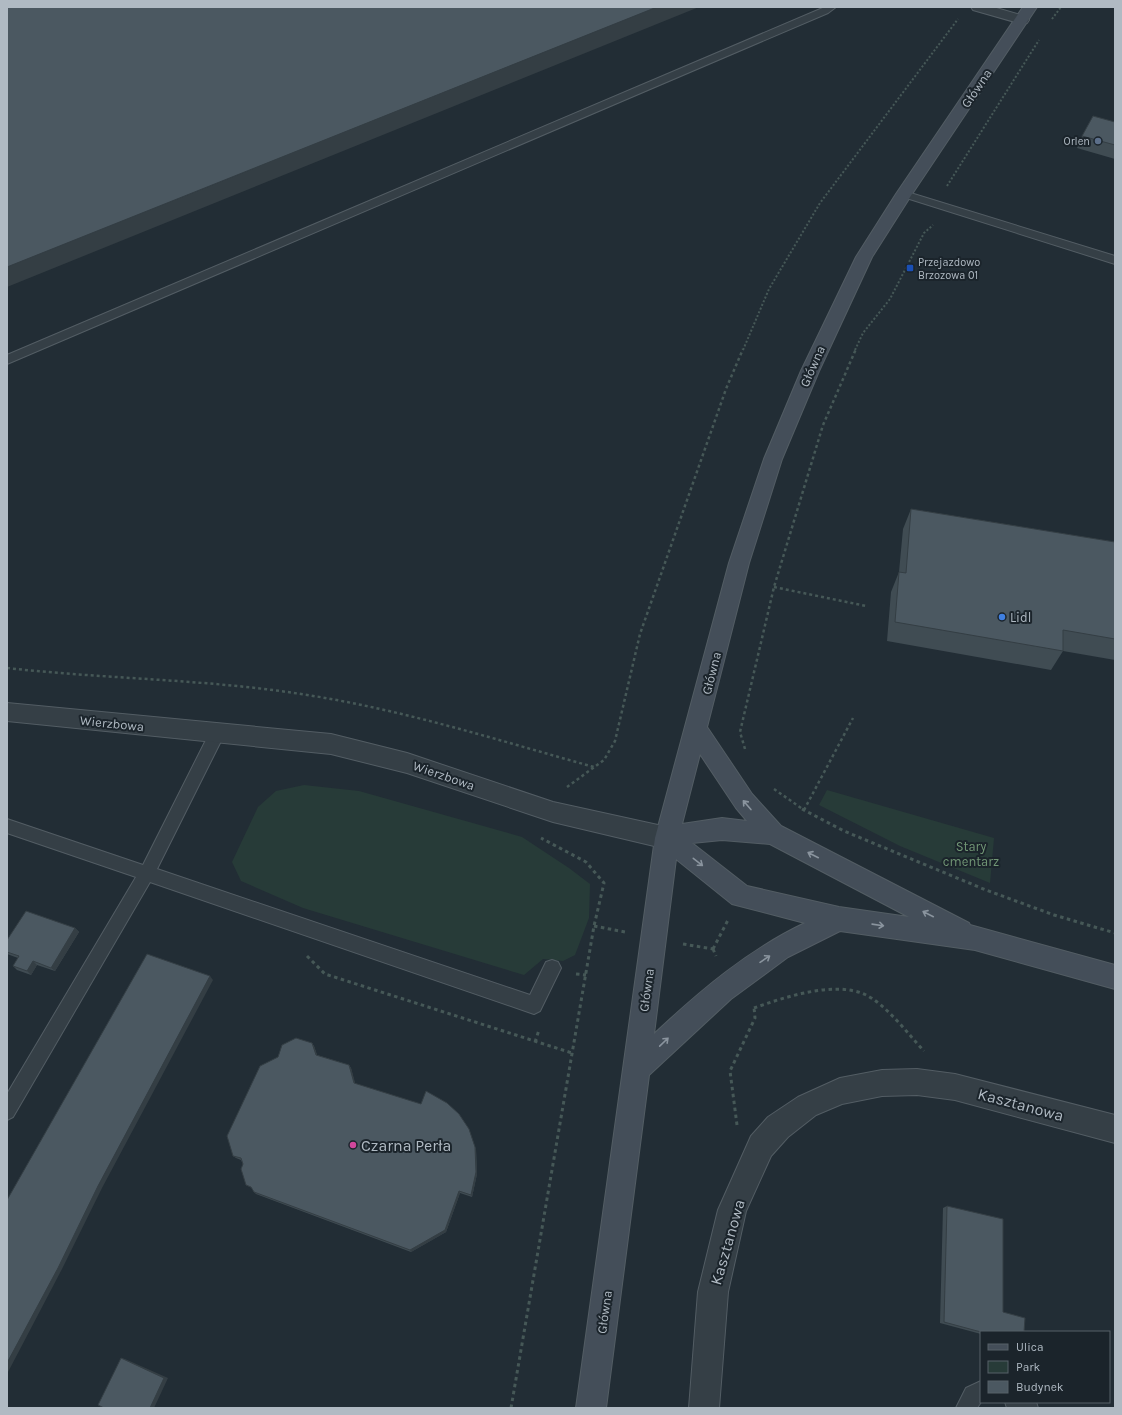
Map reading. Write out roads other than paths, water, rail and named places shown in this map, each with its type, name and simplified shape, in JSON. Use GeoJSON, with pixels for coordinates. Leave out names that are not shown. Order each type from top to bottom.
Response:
{"type":"FeatureCollection","features":[{"type":"Feature","properties":{"kind":"main road","name":"Główna"},"geometry":{"type":"LineString","coordinates":[[591,1408],[668,838],[739,563],[773,459],[810,371],[864,258],[904,194],[1030,7]]}},
{"type":"Feature","properties":{"kind":"main road"},"geometry":{"type":"LineString","coordinates":[[697,730],[744,801],[773,834]]}},
{"type":"Feature","properties":{"kind":"main road"},"geometry":{"type":"LineString","coordinates":[[668,838],[701,831],[722,829],[773,834],[976,938]]}},
{"type":"Feature","properties":{"kind":"main road"},"geometry":{"type":"LineString","coordinates":[[668,838],[741,896],[839,919],[976,938],[1115,977]]}},
{"type":"Feature","properties":{"kind":"main road"},"geometry":{"type":"LineString","coordinates":[[636,1069],[685,1021],[733,981],[780,948],[839,919]]}},
{"type":"Feature","properties":{"kind":"street"},"geometry":{"type":"LineString","coordinates":[[978,7],[1022,20]]}},
{"type":"Feature","properties":{"kind":"street","name":"Wierzbowa"},"geometry":{"type":"LineString","coordinates":[[7,712],[331,744],[407,763],[553,812],[668,838]]}},
{"type":"Feature","properties":{"kind":"street","name":"Kasztanowa"},"geometry":{"type":"LineString","coordinates":[[704,1408],[713,1292],[732,1210],[761,1146],[778,1127],[807,1106],[840,1091],[882,1082],[918,1082],[947,1086],[1115,1129]]}},
{"type":"Feature","properties":{"kind":"lane"},"geometry":{"type":"LineString","coordinates":[[7,360],[825,11],[831,7]]}},
{"type":"Feature","properties":{"kind":"lane"},"geometry":{"type":"LineString","coordinates":[[904,194],[1115,260]]}},
{"type":"Feature","properties":{"kind":"lane"},"geometry":{"type":"LineString","coordinates":[[7,1111],[147,873],[218,733]]}},
{"type":"Feature","properties":{"kind":"lane"},"geometry":{"type":"LineString","coordinates":[[7,826],[534,1005],[552,968]]}},
{"type":"Feature","properties":{"kind":"lane"},"geometry":{"type":"LineString","coordinates":[[966,1408],[972,1395],[980,1391]]}},
{"type":"Feature","properties":{"kind":"lane"},"geometry":{"type":"LineString","coordinates":[[1018,1403],[1028,1408]]}},
{"type":"Feature","properties":{"kind":"place","name":"Orlen"},"geometry":{"type":"Point","coordinates":[1098,141]}},
{"type":"Feature","properties":{"kind":"place","name":"Przejazdowo Brzozowa 01"},"geometry":{"type":"Point","coordinates":[910,268]}},
{"type":"Feature","properties":{"kind":"place","name":"Lidl"},"geometry":{"type":"Point","coordinates":[1002,617]}},
{"type":"Feature","properties":{"kind":"place","name":"Czarna Perła"},"geometry":{"type":"Point","coordinates":[353,1145]}},
{"type":"Feature","properties":{"kind":"park label","name":"Stary cmentarz"},"geometry":{"type":"Point","coordinates":[971,854]}}]}
